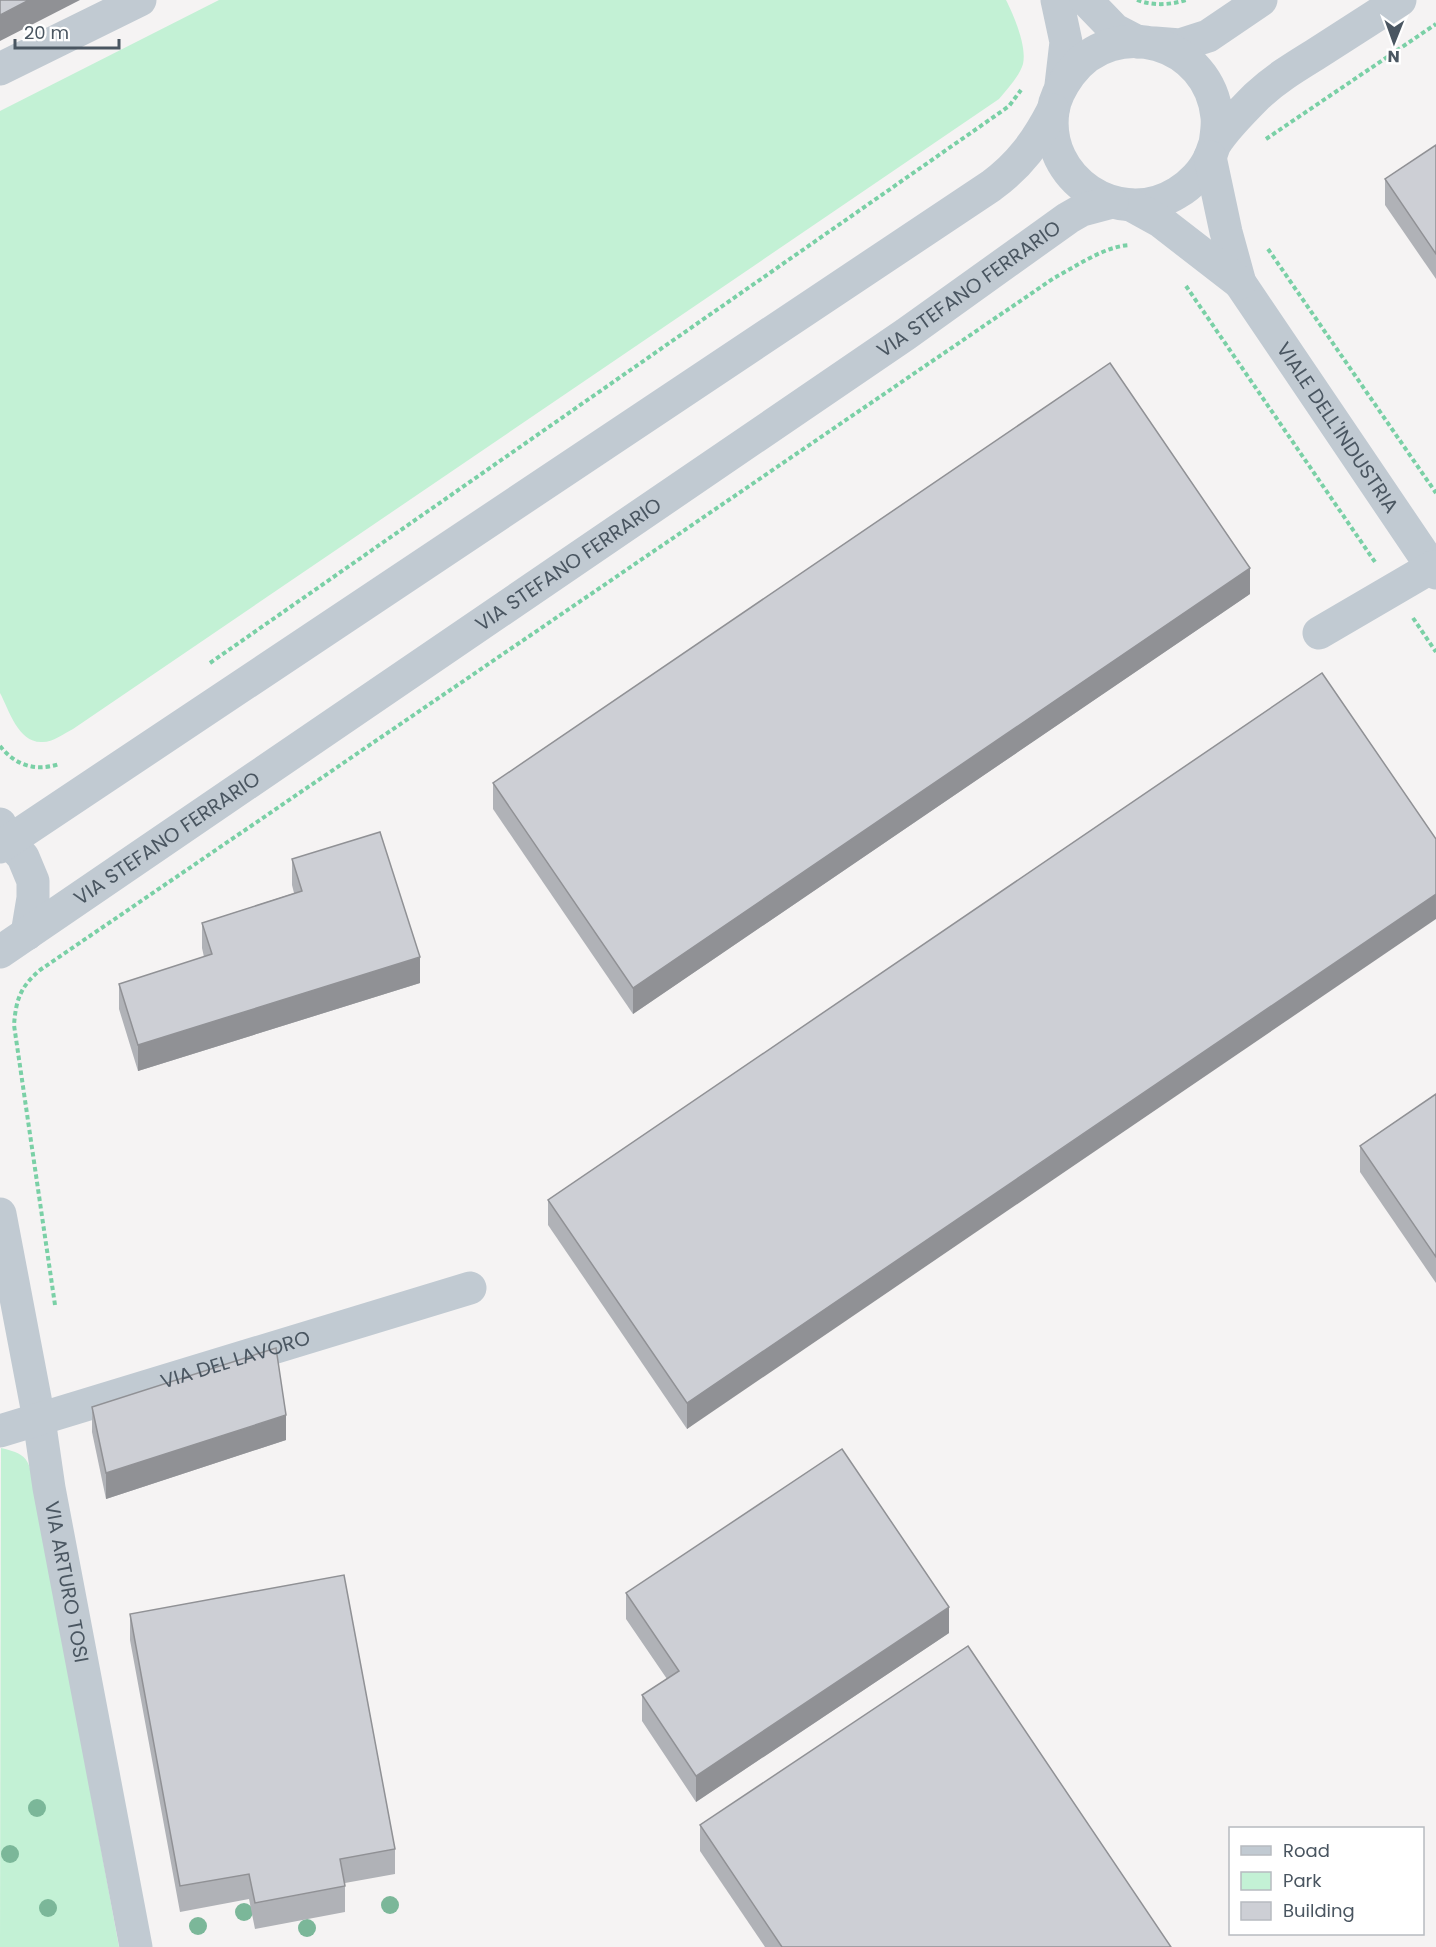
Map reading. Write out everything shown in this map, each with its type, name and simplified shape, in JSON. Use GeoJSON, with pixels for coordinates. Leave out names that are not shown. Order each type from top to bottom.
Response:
{"type":"FeatureCollection","features":[{"type":"Feature","properties":{"kind":"street"},"geometry":{"type":"LineString","coordinates":[[0,69],[140,0]]}},
{"type":"Feature","properties":{"kind":"street"},"geometry":{"type":"LineString","coordinates":[[1058,0],[1066,42],[1053,134],[1060,157],[1072,177],[1090,192],[1160,221],[1240,283]]}},
{"type":"Feature","properties":{"kind":"street"},"geometry":{"type":"LineString","coordinates":[[1086,0],[1115,30],[1176,52],[1197,69],[1211,91],[1218,118],[1212,151],[1226,232],[1240,283]]}},
{"type":"Feature","properties":{"kind":"street"},"geometry":{"type":"LineString","coordinates":[[10,942],[33,898],[33,880],[23,857],[3,838],[992,186],[1030,150],[1077,64],[1099,49],[1125,41],[1180,45],[1192,42],[1220,28],[1261,0]]}},
{"type":"Feature","properties":{"kind":"street"},"geometry":{"type":"LineString","coordinates":[[1121,204],[1155,203],[1178,193],[1196,178],[1212,151],[1246,107],[1273,82],[1400,0]]}},
{"type":"Feature","properties":{"kind":"street","name":"VIA STEFANO FERRARIO"},"geometry":{"type":"LineString","coordinates":[[10,942],[906,334],[1068,218],[1082,210],[1121,204]]}},
{"type":"Feature","properties":{"kind":"street","name":"VIALE DELL'INDUSTRIA"},"geometry":{"type":"LineString","coordinates":[[1240,283],[1434,570]]}},
{"type":"Feature","properties":{"kind":"street"},"geometry":{"type":"LineString","coordinates":[[1319,633],[1434,570]]}},
{"type":"Feature","properties":{"kind":"street","name":"VIA ARTURO TOSI"},"geometry":{"type":"LineString","coordinates":[[0,1214],[39,1419],[49,1488],[136,1947]]}},
{"type":"Feature","properties":{"kind":"street","name":"VIA DEL LAVORO"},"geometry":{"type":"LineString","coordinates":[[0,1431],[470,1288]]}},
{"type":"Feature","properties":{"kind":"path"},"geometry":{"type":"LineString","coordinates":[[1137,0],[1157,4],[1186,0]]}},
{"type":"Feature","properties":{"kind":"path"},"geometry":{"type":"LineString","coordinates":[[1258,144],[1436,24]]}},
{"type":"Feature","properties":{"kind":"path"},"geometry":{"type":"LineString","coordinates":[[209,663],[995,116],[1009,106],[1024,84]]}},
{"type":"Feature","properties":{"kind":"path"},"geometry":{"type":"LineString","coordinates":[[57,1316],[14,1025],[15,1009],[20,992],[39,970],[1054,278],[1117,247],[1137,245]]}},
{"type":"Feature","properties":{"kind":"path"},"geometry":{"type":"LineString","coordinates":[[1267,247],[1436,493]]}},
{"type":"Feature","properties":{"kind":"path"},"geometry":{"type":"LineString","coordinates":[[1185,286],[1436,652]]}},
{"type":"Feature","properties":{"kind":"path"},"geometry":{"type":"LineString","coordinates":[[0,746],[9,756],[25,765],[42,768],[65,761]]}},
{"type":"Feature","properties":{"kind":"green space"},"geometry":{"type":"Polygon","coordinates":[[[219,0],[1006,0],[1019,31],[1024,57],[1019,74],[999,99],[73,729],[49,741],[33,741],[26,737],[15,724],[0,693],[0,111],[219,0]]]}},
{"type":"Feature","properties":{"kind":"green space"},"geometry":{"type":"Polygon","coordinates":[[[1,1448],[24,1457],[31,1473],[119,1947],[0,1947],[1,1448]]]}},
{"type":"Feature","properties":{"kind":"building"},"geometry":{"type":"Polygon","coordinates":[[[0,0],[29,0],[0,15],[0,0]]]}},
{"type":"Feature","properties":{"kind":"building"},"geometry":{"type":"Polygon","coordinates":[[[1436,145],[1436,254],[1385,179],[1436,145]]]}},
{"type":"Feature","properties":{"kind":"building"},"geometry":{"type":"Polygon","coordinates":[[[1110,363],[1250,568],[633,988],[493,783],[1110,363]]]}},
{"type":"Feature","properties":{"kind":"building"},"geometry":{"type":"Polygon","coordinates":[[[1322,673],[1436,839],[1436,894],[687,1403],[548,1200],[1322,673]]]}},
{"type":"Feature","properties":{"kind":"building"},"geometry":{"type":"Polygon","coordinates":[[[380,832],[420,957],[138,1045],[119,984],[212,954],[202,923],[302,891],[292,859],[380,832]]]}},
{"type":"Feature","properties":{"kind":"building"},"geometry":{"type":"Polygon","coordinates":[[[1436,1094],[1436,1257],[1360,1146],[1436,1094]]]}},
{"type":"Feature","properties":{"kind":"building"},"geometry":{"type":"Polygon","coordinates":[[[276,1348],[286,1415],[106,1473],[92,1407],[276,1348]]]}},
{"type":"Feature","properties":{"kind":"building"},"geometry":{"type":"Polygon","coordinates":[[[842,1449],[949,1607],[696,1776],[642,1695],[679,1671],[626,1593],[842,1449]]]}},
{"type":"Feature","properties":{"kind":"building"},"geometry":{"type":"Polygon","coordinates":[[[344,1575],[395,1849],[340,1859],[345,1886],[255,1903],[249,1874],[180,1886],[130,1614],[344,1575]]]}},
{"type":"Feature","properties":{"kind":"building"},"geometry":{"type":"Polygon","coordinates":[[[968,1646],[1171,1947],[782,1947],[700,1825],[968,1646]]]}}]}
